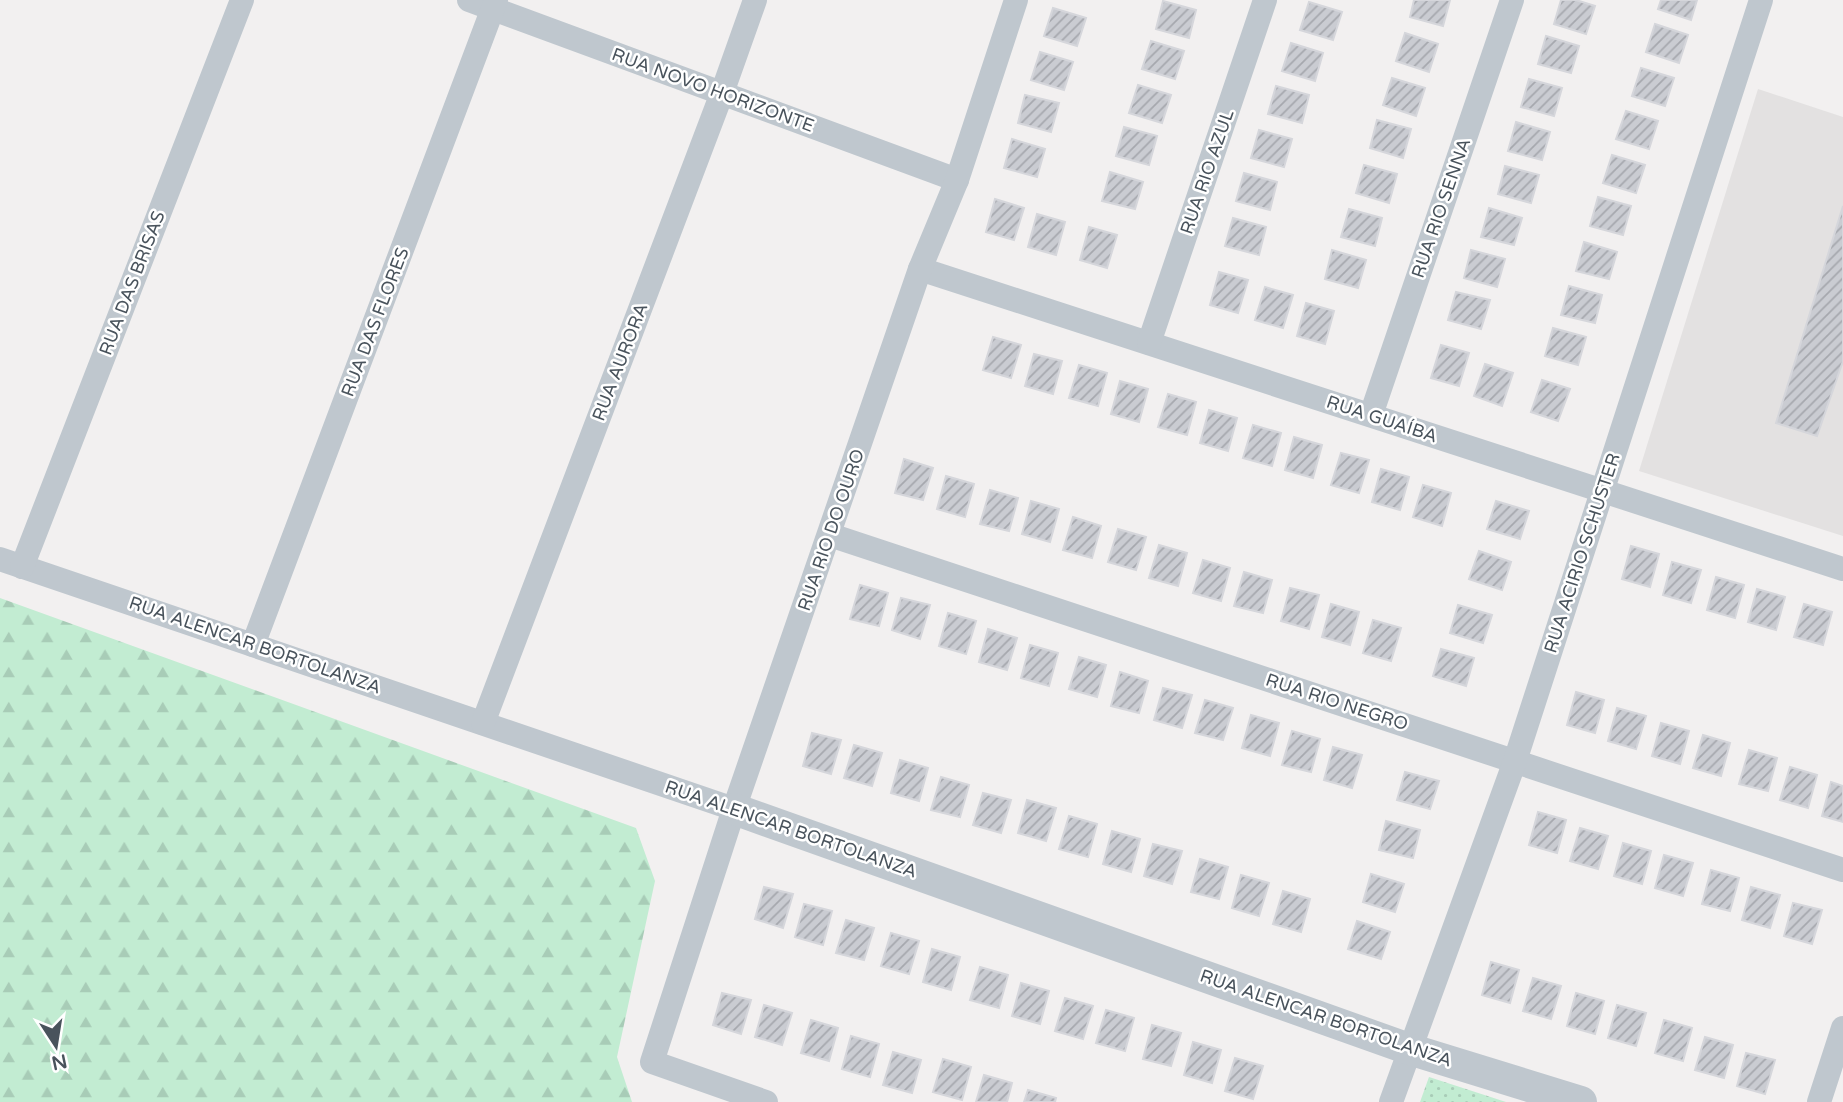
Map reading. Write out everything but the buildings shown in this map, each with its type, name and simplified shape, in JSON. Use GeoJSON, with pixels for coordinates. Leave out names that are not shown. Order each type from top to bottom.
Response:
{"type":"FeatureCollection","features":[{"type":"Feature","properties":{"kind":"street","name":"RUA DAS BRISAS"},"geometry":{"type":"LineString","coordinates":[[11,563],[242,0]]}},
{"type":"Feature","properties":{"kind":"street","name":"RUA NOVO HORIZONTE"},"geometry":{"type":"LineString","coordinates":[[469,0],[495,4],[722,93],[957,180]]}},
{"type":"Feature","properties":{"kind":"street","name":"RUA AURORA"},"geometry":{"type":"LineString","coordinates":[[483,723],[755,0]]}},
{"type":"Feature","properties":{"kind":"street","name":"RUA RIO DO OURO"},"geometry":{"type":"LineString","coordinates":[[766,1102],[652,1062],[734,808],[920,269],[957,180],[1016,0]]}},
{"type":"Feature","properties":{"kind":"street","name":"RUA RIO AZUL"},"geometry":{"type":"LineString","coordinates":[[1149,343],[1265,0]]}},
{"type":"Feature","properties":{"kind":"street","name":"RUA RIO SENNA"},"geometry":{"type":"LineString","coordinates":[[1371,415],[1512,0]]}},
{"type":"Feature","properties":{"kind":"street","name":"RUA ACIRIO SCHUSTER"},"geometry":{"type":"LineString","coordinates":[[1391,1102],[1515,761],[1761,0]]}},
{"type":"Feature","properties":{"kind":"street","name":"RUA DAS FLORES"},"geometry":{"type":"LineString","coordinates":[[253,645],[495,4]]}},
{"type":"Feature","properties":{"kind":"street","name":"RUA GUAÍBA"},"geometry":{"type":"LineString","coordinates":[[920,269],[1843,569]]}},
{"type":"Feature","properties":{"kind":"street","name":"RUA RIO NEGRO"},"geometry":{"type":"LineString","coordinates":[[830,535],[1843,870]]}},
{"type":"Feature","properties":{"kind":"street","name":"RUA ALENCAR BORTOLANZA"},"geometry":{"type":"LineString","coordinates":[[11,563],[734,808],[1409,1049],[1581,1102]]}},
{"type":"Feature","properties":{"kind":"street"},"geometry":{"type":"LineString","coordinates":[[1819,1102],[1843,1028]]}},
{"type":"Feature","properties":{"kind":"shaded area"},"geometry":{"type":"Polygon","coordinates":[[[1758,89],[1843,117],[1843,536],[1639,471],[1758,89]]]}},
{"type":"Feature","properties":{"kind":"green space"},"geometry":{"type":"Polygon","coordinates":[[[0,598],[636,828],[655,881],[617,1057],[632,1102],[0,1102],[0,598]]]}},
{"type":"Feature","properties":{"kind":"green space"},"geometry":{"type":"Polygon","coordinates":[[[1429,1077],[1506,1102],[1420,1102],[1429,1077]]]}}]}
